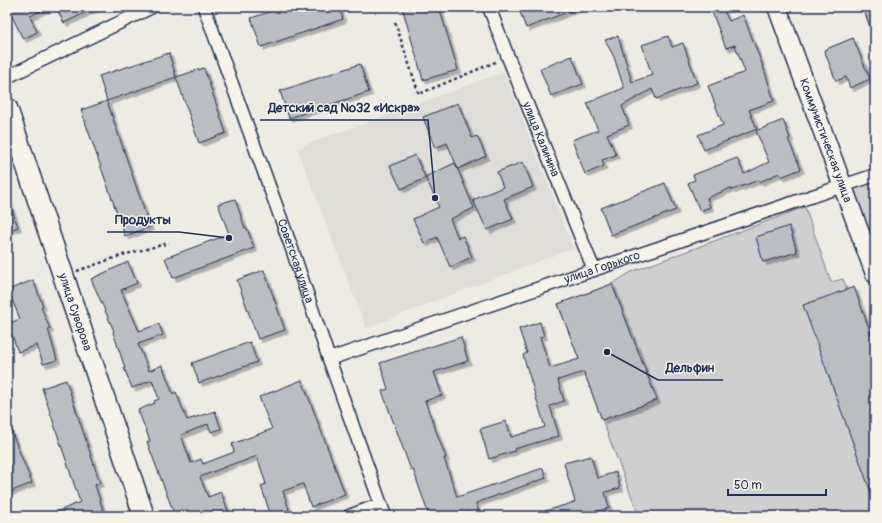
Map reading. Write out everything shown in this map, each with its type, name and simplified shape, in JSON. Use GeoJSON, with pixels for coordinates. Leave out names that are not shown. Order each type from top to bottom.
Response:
{"type":"FeatureCollection","features":[{"type":"Feature","properties":{"kind":"main road","name":"Коммунистическая улица"},"geometry":{"type":"LineString","coordinates":[[777,7],[875,274]]}},
{"type":"Feature","properties":{"kind":"main road","name":"улица Суворова"},"geometry":{"type":"LineString","coordinates":[[7,108],[144,516]]}},
{"type":"Feature","properties":{"kind":"street"},"geometry":{"type":"LineString","coordinates":[[7,77],[152,7]]}},
{"type":"Feature","properties":{"kind":"street","name":"Советская улица"},"geometry":{"type":"LineString","coordinates":[[204,7],[292,249],[329,359],[385,516]]}},
{"type":"Feature","properties":{"kind":"street","name":"улица Калинина"},"geometry":{"type":"LineString","coordinates":[[489,7],[594,270]]}},
{"type":"Feature","properties":{"kind":"street","name":"улица Горького"},"geometry":{"type":"LineString","coordinates":[[329,359],[875,175]]}},
{"type":"Feature","properties":{"kind":"street"},"geometry":{"type":"LineString","coordinates":[[349,516],[381,504]]}},
{"type":"Feature","properties":{"kind":"path"},"geometry":{"type":"LineString","coordinates":[[395,22],[419,94],[508,57]]}},
{"type":"Feature","properties":{"kind":"path"},"geometry":{"type":"LineString","coordinates":[[64,275],[169,243]]}},
{"type":"Feature","properties":{"kind":"shaded area"},"geometry":{"type":"Polygon","coordinates":[[[504,72],[573,248],[366,328],[297,148],[504,72]]]}},
{"type":"Feature","properties":{"kind":"shaded area"},"geometry":{"type":"Polygon","coordinates":[[[875,177],[875,274],[843,186],[875,177]]]}},
{"type":"Feature","properties":{"kind":"shaded area"},"geometry":{"type":"Polygon","coordinates":[[[805,207],[831,282],[843,279],[875,362],[875,516],[639,516],[558,304],[612,284],[631,272],[805,207]]]}},
{"type":"Feature","properties":{"kind":"building"},"geometry":{"type":"Polygon","coordinates":[[[16,7],[49,7],[30,16],[37,32],[23,39],[9,10],[16,7]]]}},
{"type":"Feature","properties":{"kind":"building"},"geometry":{"type":"Polygon","coordinates":[[[56,7],[97,7],[64,23],[56,7]]]}},
{"type":"Feature","properties":{"kind":"building"},"geometry":{"type":"Polygon","coordinates":[[[284,7],[339,7],[343,19],[261,47],[251,18],[284,7]]]}},
{"type":"Feature","properties":{"kind":"building"},"geometry":{"type":"Polygon","coordinates":[[[402,7],[439,7],[458,70],[423,80],[402,7]]]}},
{"type":"Feature","properties":{"kind":"building"},"geometry":{"type":"Polygon","coordinates":[[[518,7],[578,7],[578,8],[526,28],[518,7]]]}},
{"type":"Feature","properties":{"kind":"building"},"geometry":{"type":"Polygon","coordinates":[[[710,7],[722,7],[729,21],[743,15],[764,69],[774,101],[749,110],[757,129],[704,150],[698,135],[723,125],[708,86],[745,72],[735,45],[726,48],[710,7]]]}},
{"type":"Feature","properties":{"kind":"building"},"geometry":{"type":"Polygon","coordinates":[[[863,7],[875,7],[875,36],[873,36],[863,7]]]}},
{"type":"Feature","properties":{"kind":"building"},"geometry":{"type":"Polygon","coordinates":[[[618,36],[632,82],[652,75],[642,45],[668,36],[672,47],[683,43],[697,83],[656,99],[652,89],[622,106],[629,125],[607,134],[616,155],[602,160],[604,166],[585,174],[572,140],[598,130],[587,103],[624,88],[614,57],[605,40],[618,36]]]}},
{"type":"Feature","properties":{"kind":"building"},"geometry":{"type":"Polygon","coordinates":[[[853,38],[870,79],[850,88],[846,77],[836,81],[824,50],[853,38]]]}},
{"type":"Feature","properties":{"kind":"building"},"geometry":{"type":"Polygon","coordinates":[[[169,53],[176,77],[107,101],[99,76],[169,53]]]}},
{"type":"Feature","properties":{"kind":"building"},"geometry":{"type":"Polygon","coordinates":[[[572,56],[583,84],[551,96],[540,69],[572,56]]]}},
{"type":"Feature","properties":{"kind":"building"},"geometry":{"type":"Polygon","coordinates":[[[360,64],[369,92],[289,118],[280,91],[360,64]]]}},
{"type":"Feature","properties":{"kind":"building"},"geometry":{"type":"Polygon","coordinates":[[[204,68],[226,133],[199,143],[176,77],[204,68]]]}},
{"type":"Feature","properties":{"kind":"building"},"geometry":{"type":"Polygon","coordinates":[[[107,101],[150,227],[125,236],[81,110],[107,101]]]}},
{"type":"Feature","properties":{"kind":"building"},"geometry":{"type":"Polygon","coordinates":[[[458,103],[472,138],[477,136],[486,156],[458,169],[447,143],[435,148],[423,117],[458,103]]]}},
{"type":"Feature","properties":{"kind":"building"},"geometry":{"type":"Polygon","coordinates":[[[783,120],[790,138],[788,139],[801,169],[781,177],[779,173],[760,182],[759,180],[732,190],[731,188],[707,198],[710,207],[700,211],[688,183],[695,180],[693,175],[737,158],[744,174],[769,162],[756,131],[783,120]]]}},
{"type":"Feature","properties":{"kind":"building"},"geometry":{"type":"Polygon","coordinates":[[[415,155],[425,177],[455,163],[474,208],[450,219],[458,238],[463,236],[472,257],[450,267],[437,237],[424,243],[413,219],[439,207],[426,178],[401,189],[390,166],[415,155]]]}},
{"type":"Feature","properties":{"kind":"building"},"geometry":{"type":"Polygon","coordinates":[[[523,162],[533,187],[504,199],[513,219],[487,230],[473,200],[503,187],[497,172],[523,162]]]}},
{"type":"Feature","properties":{"kind":"building"},"geometry":{"type":"Polygon","coordinates":[[[665,183],[676,210],[611,235],[601,208],[665,183]]]}},
{"type":"Feature","properties":{"kind":"building"},"geometry":{"type":"Polygon","coordinates":[[[7,199],[18,227],[7,231],[7,199]]]}},
{"type":"Feature","properties":{"kind":"building"},"geometry":{"type":"Polygon","coordinates":[[[235,199],[254,248],[173,278],[165,258],[229,234],[218,204],[235,199]]]}},
{"type":"Feature","properties":{"kind":"building"},"geometry":{"type":"Polygon","coordinates":[[[789,226],[797,252],[763,262],[756,237],[789,226]]]}},
{"type":"Feature","properties":{"kind":"building"},"geometry":{"type":"Polygon","coordinates":[[[128,262],[137,283],[121,290],[139,331],[159,324],[163,335],[138,344],[149,371],[162,365],[173,394],[176,392],[187,420],[215,411],[221,429],[211,432],[208,424],[181,435],[191,463],[201,459],[203,464],[234,452],[232,444],[272,429],[259,397],[302,380],[345,494],[311,507],[303,484],[283,491],[289,510],[271,516],[261,486],[266,484],[257,456],[200,477],[208,497],[221,492],[230,516],[175,516],[147,442],[150,441],[138,410],[155,403],[154,401],[159,399],[152,380],[132,388],[124,368],[113,332],[114,331],[91,279],[128,262]]]}},
{"type":"Feature","properties":{"kind":"building"},"geometry":{"type":"Polygon","coordinates":[[[264,270],[285,330],[258,339],[237,280],[264,270]]]}},
{"type":"Feature","properties":{"kind":"building"},"geometry":{"type":"Polygon","coordinates":[[[33,280],[43,306],[41,307],[50,329],[48,329],[57,360],[43,364],[37,345],[18,352],[12,335],[10,336],[7,327],[7,324],[20,319],[8,290],[33,280]]]}},
{"type":"Feature","properties":{"kind":"building"},"geometry":{"type":"Polygon","coordinates":[[[612,284],[657,400],[602,420],[584,372],[558,380],[564,401],[550,406],[559,436],[514,449],[515,451],[489,459],[480,429],[506,421],[511,437],[545,427],[523,355],[527,353],[519,329],[540,322],[544,336],[540,337],[550,368],[579,359],[558,304],[612,284]]]}},
{"type":"Feature","properties":{"kind":"building"},"geometry":{"type":"Polygon","coordinates":[[[854,287],[875,345],[874,501],[803,305],[854,287]]]}},
{"type":"Feature","properties":{"kind":"building"},"geometry":{"type":"Polygon","coordinates":[[[461,337],[468,361],[434,372],[442,395],[425,401],[446,458],[444,458],[457,497],[543,468],[546,478],[476,503],[479,513],[471,516],[469,516],[468,512],[456,516],[429,516],[413,469],[411,470],[382,391],[388,389],[380,363],[461,337]]]}},
{"type":"Feature","properties":{"kind":"building"},"geometry":{"type":"Polygon","coordinates":[[[250,342],[257,362],[199,383],[192,363],[250,342]]]}},
{"type":"Feature","properties":{"kind":"building"},"geometry":{"type":"Polygon","coordinates":[[[66,380],[100,483],[95,485],[105,516],[47,516],[80,502],[42,388],[66,380]]]}},
{"type":"Feature","properties":{"kind":"building"},"geometry":{"type":"Polygon","coordinates":[[[7,421],[32,483],[7,493],[7,421]]]}},
{"type":"Feature","properties":{"kind":"building"},"geometry":{"type":"Polygon","coordinates":[[[591,456],[597,478],[616,472],[620,488],[605,492],[609,508],[579,516],[539,516],[539,513],[575,502],[564,463],[591,456]]]}},
{"type":"Feature","properties":{"kind":"place","name":"Детский сад №32 «Искра»"},"geometry":{"type":"Point","coordinates":[435,198]}},
{"type":"Feature","properties":{"kind":"place","name":"Продукты"},"geometry":{"type":"Point","coordinates":[229,238]}},
{"type":"Feature","properties":{"kind":"place","name":"Дельфин"},"geometry":{"type":"Point","coordinates":[607,352]}}]}
